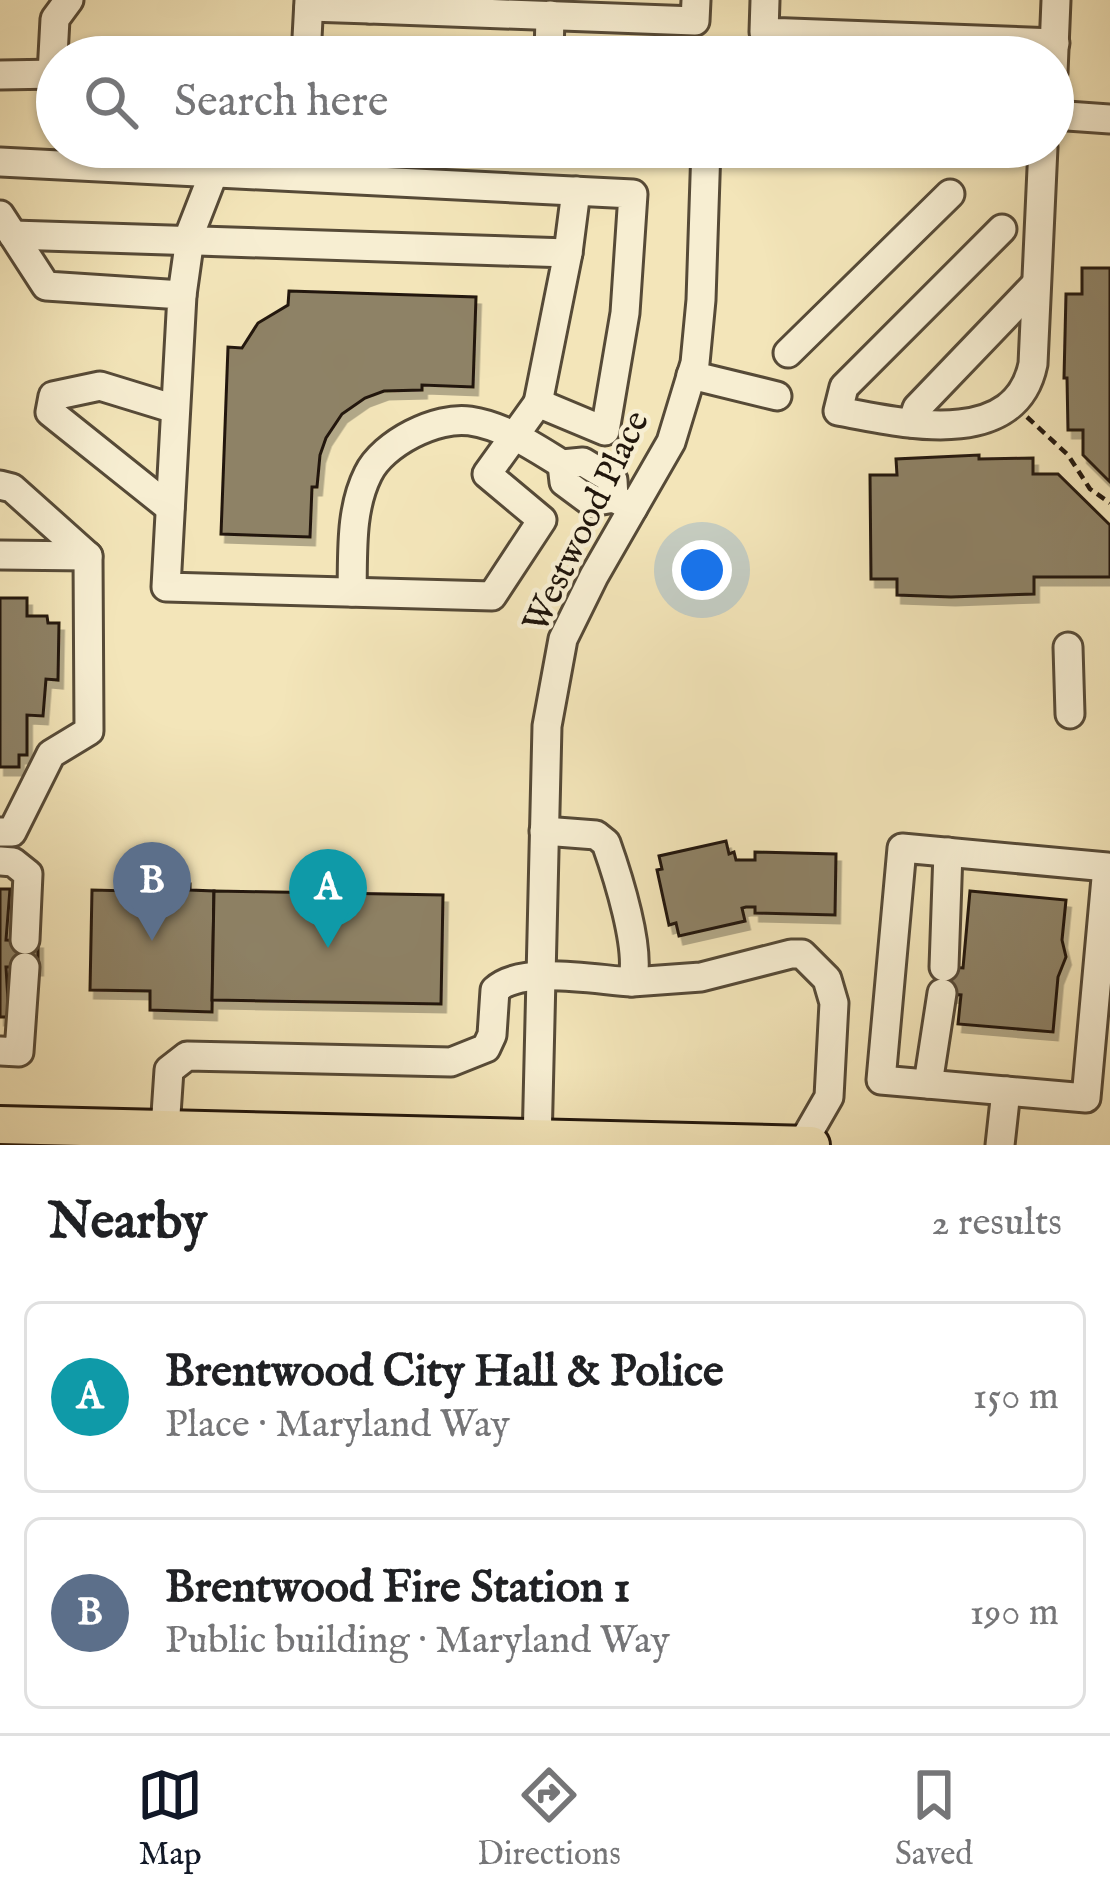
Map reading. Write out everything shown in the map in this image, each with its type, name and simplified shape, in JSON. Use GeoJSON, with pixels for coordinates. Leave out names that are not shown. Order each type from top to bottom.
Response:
{"type":"FeatureCollection","features":[{"type":"Feature","properties":{"kind":"main road"},"geometry":{"type":"LineString","coordinates":[[0,1125],[158,1137],[811,1145]]}},
{"type":"Feature","properties":{"kind":"street"},"geometry":{"type":"LineString","coordinates":[[55,36],[56,19],[69,0]]}},
{"type":"Feature","properties":{"kind":"street"},"geometry":{"type":"LineString","coordinates":[[307,36],[309,4],[695,21],[696,0]]}},
{"type":"Feature","properties":{"kind":"street"},"geometry":{"type":"LineString","coordinates":[[766,0],[764,32],[869,36]]}},
{"type":"Feature","properties":{"kind":"street"},"geometry":{"type":"LineString","coordinates":[[1054,36],[1056,0]]}},
{"type":"Feature","properties":{"kind":"street"},"geometry":{"type":"LineString","coordinates":[[550,15],[550,36]]}},
{"type":"Feature","properties":{"kind":"street"},"geometry":{"type":"LineString","coordinates":[[0,75],[36,74]]}},
{"type":"Feature","properties":{"kind":"street"},"geometry":{"type":"LineString","coordinates":[[1074,116],[1110,119]]}},
{"type":"Feature","properties":{"kind":"street"},"geometry":{"type":"LineString","coordinates":[[0,162],[36,162]]}},
{"type":"Feature","properties":{"kind":"street"},"geometry":{"type":"LineString","coordinates":[[213,168],[189,243],[182,295],[166,587],[492,596],[542,520],[487,473],[538,403],[568,253],[575,191]]}},
{"type":"Feature","properties":{"kind":"street"},"geometry":{"type":"LineString","coordinates":[[309,168],[634,194],[625,313],[605,431],[538,403]]}},
{"type":"Feature","properties":{"kind":"street","name":"Westwood Place"},"geometry":{"type":"LineString","coordinates":[[537,1141],[548,726],[563,639],[624,503],[671,442],[691,375],[701,299],[705,168]]}},
{"type":"Feature","properties":{"kind":"street"},"geometry":{"type":"LineString","coordinates":[[1002,229],[844,387],[838,410],[912,424],[982,422],[1010,401],[1031,373],[1042,168]]}},
{"type":"Feature","properties":{"kind":"street"},"geometry":{"type":"LineString","coordinates":[[788,353],[950,194]]}},
{"type":"Feature","properties":{"kind":"street"},"geometry":{"type":"LineString","coordinates":[[6,225],[189,243],[568,253]]}},
{"type":"Feature","properties":{"kind":"street"},"geometry":{"type":"LineString","coordinates":[[6,225],[46,286],[182,295]]}},
{"type":"Feature","properties":{"kind":"street"},"geometry":{"type":"LineString","coordinates":[[912,424],[917,408],[1034,286]]}},
{"type":"Feature","properties":{"kind":"street"},"geometry":{"type":"LineString","coordinates":[[691,375],[777,396]]}},
{"type":"Feature","properties":{"kind":"street"},"geometry":{"type":"LineString","coordinates":[[170,508],[50,412],[53,396],[100,386],[176,409]]}},
{"type":"Feature","properties":{"kind":"street"},"geometry":{"type":"LineString","coordinates":[[352,592],[353,526],[369,471],[403,436],[467,420],[514,435],[562,464],[583,462],[614,480],[624,503]]}},
{"type":"Feature","properties":{"kind":"street"},"geometry":{"type":"LineString","coordinates":[[0,485],[12,488],[88,556],[89,731],[51,754],[12,832],[0,832]]}},
{"type":"Feature","properties":{"kind":"street"},"geometry":{"type":"LineString","coordinates":[[0,555],[88,556]]}},
{"type":"Feature","properties":{"kind":"street"},"geometry":{"type":"LineString","coordinates":[[1068,647],[1070,714]]}},
{"type":"Feature","properties":{"kind":"street"},"geometry":{"type":"LineString","coordinates":[[544,831],[596,835],[606,842],[633,949],[636,970],[632,982]]}},
{"type":"Feature","properties":{"kind":"street"},"geometry":{"type":"LineString","coordinates":[[902,848],[948,852],[1107,867],[1086,1099],[881,1080],[902,848]]}},
{"type":"Feature","properties":{"kind":"street"},"geometry":{"type":"LineString","coordinates":[[928,1084],[943,980],[948,852]]}},
{"type":"Feature","properties":{"kind":"street"},"geometry":{"type":"LineString","coordinates":[[0,860],[13,862],[28,874],[25,954],[9,1052]]}},
{"type":"Feature","properties":{"kind":"street"},"geometry":{"type":"LineString","coordinates":[[486,1048],[492,1035],[495,990],[507,980],[541,976],[632,982],[701,977],[802,954],[832,990],[832,1061],[824,1110],[802,1144]]}},
{"type":"Feature","properties":{"kind":"street"},"geometry":{"type":"LineString","coordinates":[[158,1137],[169,1070],[187,1057],[451,1062],[486,1048],[539,1052]]}},
{"type":"Feature","properties":{"kind":"street"},"geometry":{"type":"LineString","coordinates":[[1000,1145],[1006,1091]]}},
{"type":"Feature","properties":{"kind":"path"},"geometry":{"type":"LineString","coordinates":[[1010,401],[1068,455],[1090,490],[1110,503]]}},
{"type":"Feature","properties":{"kind":"building"},"geometry":{"type":"Polygon","coordinates":[[[1082,268],[1110,268],[1110,482],[1083,455],[1083,430],[1068,430],[1066,294],[1082,294],[1082,268]]]}},
{"type":"Feature","properties":{"kind":"building"},"geometry":{"type":"Polygon","coordinates":[[[289,291],[476,297],[473,387],[422,385],[422,390],[384,391],[342,414],[320,455],[317,487],[312,487],[310,537],[221,534],[228,347],[242,348],[258,323],[288,305],[289,291]]]}},
{"type":"Feature","properties":{"kind":"building"},"geometry":{"type":"Polygon","coordinates":[[[979,455],[979,459],[1033,458],[1033,474],[1058,474],[1110,525],[1110,577],[1034,577],[1034,594],[951,597],[897,595],[897,579],[871,579],[870,475],[897,475],[896,459],[979,455]]]}},
{"type":"Feature","properties":{"kind":"building"},"geometry":{"type":"Polygon","coordinates":[[[0,598],[27,598],[27,616],[47,616],[48,623],[59,623],[58,680],[46,679],[43,716],[27,715],[27,755],[19,755],[19,767],[0,767],[0,598]]]}},
{"type":"Feature","properties":{"kind":"building"},"geometry":{"type":"Polygon","coordinates":[[[726,841],[736,860],[755,860],[755,852],[836,854],[835,915],[755,913],[755,907],[746,907],[742,908],[745,921],[679,936],[676,923],[669,925],[657,870],[662,869],[659,856],[726,841]]]}},
{"type":"Feature","properties":{"kind":"building"},"geometry":{"type":"Polygon","coordinates":[[[132,882],[190,884],[190,890],[214,891],[212,1012],[150,1010],[150,991],[90,990],[92,890],[131,891],[132,882]]]}},
{"type":"Feature","properties":{"kind":"building"},"geometry":{"type":"Polygon","coordinates":[[[0,889],[10,889],[6,940],[38,941],[38,967],[6,967],[9,1017],[0,1017],[0,889]]]}},
{"type":"Feature","properties":{"kind":"building"},"geometry":{"type":"Polygon","coordinates":[[[214,891],[443,895],[441,1004],[212,1000],[214,891]]]}},
{"type":"Feature","properties":{"kind":"building"},"geometry":{"type":"Polygon","coordinates":[[[970,891],[1066,900],[1062,940],[1066,957],[1058,977],[1053,1032],[958,1024],[961,995],[935,993],[937,966],[963,968],[970,891]]]}},
{"type":"Feature","properties":{"kind":"place","name":"Brentwood Fire Station 1"},"geometry":{"type":"Point","coordinates":[152,941]}},
{"type":"Feature","properties":{"kind":"place","name":"Brentwood City Hall & Police"},"geometry":{"type":"Point","coordinates":[328,948]}}]}
